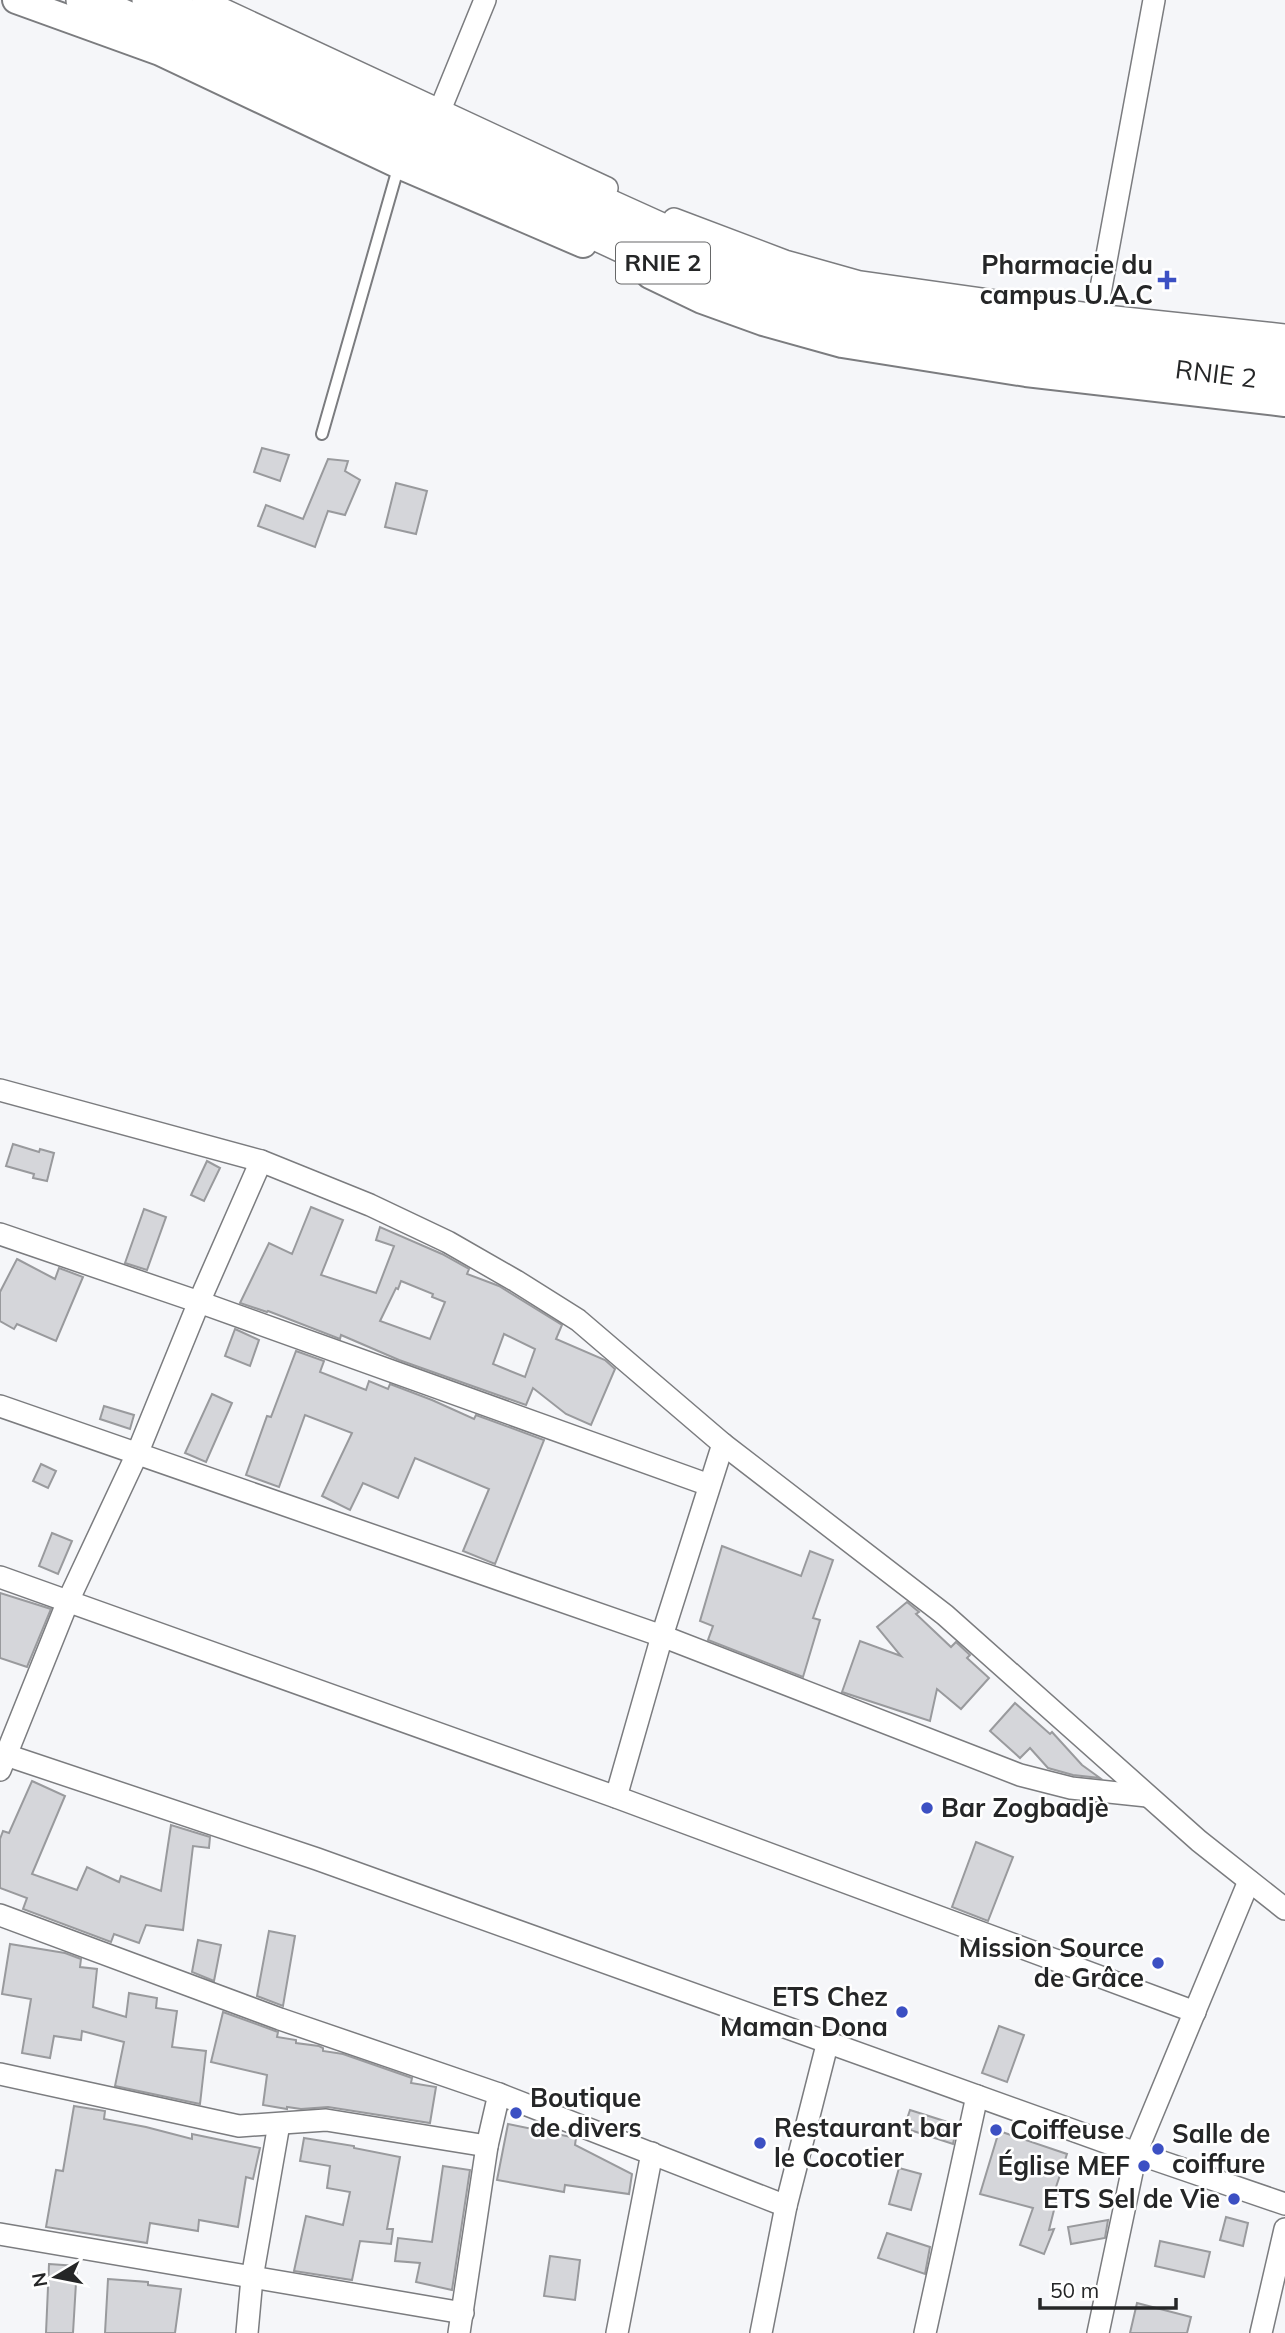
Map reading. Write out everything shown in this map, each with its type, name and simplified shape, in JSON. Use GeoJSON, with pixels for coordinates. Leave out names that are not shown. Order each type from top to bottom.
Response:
{"type":"FeatureCollection","features":[{"type":"Feature","properties":{"kind":"highway","name":"RNIE 2"},"geometry":{"type":"LineString","coordinates":[[85,0],[403,142],[651,258],[784,310],[888,333],[965,345],[1285,382]]}},
{"type":"Feature","properties":{"kind":"highway","name":"RNIE 2"},"geometry":{"type":"LineString","coordinates":[[150,0],[712,254],[782,281],[881,306],[1285,356]]}},
{"type":"Feature","properties":{"kind":"street"},"geometry":{"type":"LineString","coordinates":[[16,0],[160,52],[399,165],[618,260],[702,300],[763,322],[842,344],[1026,373],[1285,403]]}},
{"type":"Feature","properties":{"kind":"street"},"geometry":{"type":"LineString","coordinates":[[440,110],[485,0]]}},
{"type":"Feature","properties":{"kind":"street"},"geometry":{"type":"LineString","coordinates":[[1096,315],[1154,0]]}},
{"type":"Feature","properties":{"kind":"street"},"geometry":{"type":"LineString","coordinates":[[217,3],[674,219],[785,261],[860,282],[1096,315],[1285,335]]}},
{"type":"Feature","properties":{"kind":"street"},"geometry":{"type":"LineString","coordinates":[[0,1090],[261,1161],[370,1205],[448,1242],[578,1320],[723,1444],[945,1615],[1147,1796],[1285,1909]]}},
{"type":"Feature","properties":{"kind":"street"},"geometry":{"type":"LineString","coordinates":[[261,1161],[199,1302],[137,1454],[68,1601],[2,1759],[317,1859],[1285,2204]]}},
{"type":"Feature","properties":{"kind":"street"},"geometry":{"type":"LineString","coordinates":[[0,1234],[199,1302],[709,1485]]}},
{"type":"Feature","properties":{"kind":"street"},"geometry":{"type":"LineString","coordinates":[[0,1406],[663,1636],[1020,1775],[1071,1788],[1147,1796]]}},
{"type":"Feature","properties":{"kind":"street"},"geometry":{"type":"LineString","coordinates":[[615,1797],[723,1444]]}},
{"type":"Feature","properties":{"kind":"street"},"geometry":{"type":"LineString","coordinates":[[0,1577],[615,1797],[1195,2012]]}},
{"type":"Feature","properties":{"kind":"street"},"geometry":{"type":"LineString","coordinates":[[1098,2333],[1136,2153],[1249,1881]]}},
{"type":"Feature","properties":{"kind":"street"},"geometry":{"type":"LineString","coordinates":[[0,1915],[280,2019],[499,2094],[786,2206]]}},
{"type":"Feature","properties":{"kind":"street"},"geometry":{"type":"LineString","coordinates":[[761,2333],[786,2206],[828,2042]]}},
{"type":"Feature","properties":{"kind":"street"},"geometry":{"type":"LineString","coordinates":[[0,2074],[239,2126],[326,2120],[487,2146]]}},
{"type":"Feature","properties":{"kind":"street"},"geometry":{"type":"LineString","coordinates":[[0,2234],[252,2278],[461,2323],[487,2146],[499,2094]]}},
{"type":"Feature","properties":{"kind":"street"},"geometry":{"type":"LineString","coordinates":[[925,2333],[977,2096]]}},
{"type":"Feature","properties":{"kind":"street"},"geometry":{"type":"LineString","coordinates":[[247,2333],[252,2278],[279,2124]]}},
{"type":"Feature","properties":{"kind":"street"},"geometry":{"type":"LineString","coordinates":[[617,2333],[652,2153]]}},
{"type":"Feature","properties":{"kind":"street"},"geometry":{"type":"LineString","coordinates":[[1261,2333],[1285,2229]]}},
{"type":"Feature","properties":{"kind":"lane"},"geometry":{"type":"LineString","coordinates":[[322,434],[399,165]]}},
{"type":"Feature","properties":{"kind":"building"},"geometry":{"type":"Polygon","coordinates":[[[262,448],[289,455],[280,481],[254,472],[262,448]]]}},
{"type":"Feature","properties":{"kind":"building"},"geometry":{"type":"Polygon","coordinates":[[[328,459],[348,461],[345,471],[360,480],[345,515],[328,511],[315,547],[258,526],[266,505],[303,519],[328,459]]]}},
{"type":"Feature","properties":{"kind":"building"},"geometry":{"type":"Polygon","coordinates":[[[396,483],[427,491],[416,534],[385,527],[396,483]]]}},
{"type":"Feature","properties":{"kind":"building"},"geometry":{"type":"Polygon","coordinates":[[[13,1144],[39,1152],[40,1149],[54,1153],[47,1181],[33,1178],[34,1174],[6,1166],[13,1144]]]}},
{"type":"Feature","properties":{"kind":"building"},"geometry":{"type":"Polygon","coordinates":[[[207,1161],[220,1168],[204,1201],[191,1195],[207,1161]]]}},
{"type":"Feature","properties":{"kind":"building"},"geometry":{"type":"Polygon","coordinates":[[[311,1207],[343,1220],[321,1275],[376,1293],[394,1246],[376,1240],[380,1227],[442,1254],[469,1269],[467,1274],[499,1286],[562,1325],[556,1339],[605,1360],[615,1369],[591,1425],[566,1414],[533,1388],[526,1405],[399,1360],[341,1335],[340,1339],[240,1303],[269,1243],[292,1254],[311,1207]],[[401,1281],[380,1321],[430,1339],[445,1302],[401,1281]],[[504,1334],[493,1364],[525,1377],[535,1349],[504,1334]]]}},
{"type":"Feature","properties":{"kind":"building"},"geometry":{"type":"Polygon","coordinates":[[[144,1209],[166,1217],[147,1270],[125,1263],[144,1209]]]}},
{"type":"Feature","properties":{"kind":"building"},"geometry":{"type":"Polygon","coordinates":[[[17,1259],[55,1279],[59,1268],[83,1277],[56,1341],[17,1324],[14,1329],[0,1321],[0,1292],[17,1259]]]}},
{"type":"Feature","properties":{"kind":"building"},"geometry":{"type":"Polygon","coordinates":[[[235,1329],[259,1340],[250,1366],[225,1356],[235,1329]]]}},
{"type":"Feature","properties":{"kind":"building"},"geometry":{"type":"Polygon","coordinates":[[[296,1351],[324,1361],[320,1372],[366,1390],[369,1381],[388,1389],[390,1384],[474,1419],[476,1415],[544,1440],[495,1564],[463,1551],[489,1489],[415,1458],[398,1498],[363,1483],[350,1510],[322,1496],[352,1433],[305,1415],[279,1487],[246,1475],[267,1416],[271,1417],[296,1351]]]}},
{"type":"Feature","properties":{"kind":"building"},"geometry":{"type":"Polygon","coordinates":[[[212,1394],[232,1403],[206,1462],[185,1453],[212,1394]]]}},
{"type":"Feature","properties":{"kind":"building"},"geometry":{"type":"Polygon","coordinates":[[[104,1406],[134,1415],[130,1429],[100,1419],[104,1406]]]}},
{"type":"Feature","properties":{"kind":"building"},"geometry":{"type":"Polygon","coordinates":[[[41,1464],[56,1471],[48,1488],[33,1481],[41,1464]]]}},
{"type":"Feature","properties":{"kind":"building"},"geometry":{"type":"Polygon","coordinates":[[[52,1533],[72,1541],[58,1574],[39,1566],[52,1533]]]}},
{"type":"Feature","properties":{"kind":"building"},"geometry":{"type":"Polygon","coordinates":[[[722,1546],[801,1576],[810,1551],[833,1560],[813,1618],[820,1620],[803,1677],[708,1640],[713,1626],[700,1621],[722,1546]]]}},
{"type":"Feature","properties":{"kind":"building"},"geometry":{"type":"Polygon","coordinates":[[[0,1593],[51,1609],[27,1667],[0,1658],[0,1593]]]}},
{"type":"Feature","properties":{"kind":"building"},"geometry":{"type":"Polygon","coordinates":[[[907,1602],[951,1647],[956,1642],[970,1655],[967,1658],[989,1678],[961,1709],[937,1689],[930,1721],[842,1692],[860,1641],[901,1656],[877,1627],[907,1602]]]}},
{"type":"Feature","properties":{"kind":"building"},"geometry":{"type":"Polygon","coordinates":[[[1015,1703],[1050,1734],[1052,1732],[1082,1765],[1100,1778],[1073,1775],[1048,1768],[1030,1748],[1020,1758],[990,1731],[1015,1703]]]}},
{"type":"Feature","properties":{"kind":"building"},"geometry":{"type":"Polygon","coordinates":[[[32,1781],[65,1796],[32,1874],[77,1890],[87,1867],[119,1882],[121,1876],[161,1891],[171,1825],[210,1837],[209,1848],[193,1846],[183,1930],[146,1925],[139,1943],[114,1934],[111,1942],[23,1909],[27,1898],[0,1888],[0,1839],[3,1831],[9,1833],[32,1781]]]}},
{"type":"Feature","properties":{"kind":"building"},"geometry":{"type":"Polygon","coordinates":[[[976,1842],[1013,1857],[988,1921],[952,1907],[976,1842]]]}},
{"type":"Feature","properties":{"kind":"building"},"geometry":{"type":"Polygon","coordinates":[[[269,1931],[295,1936],[283,2006],[257,1996],[269,1931]]]}},
{"type":"Feature","properties":{"kind":"building"},"geometry":{"type":"Polygon","coordinates":[[[198,1940],[221,1945],[214,1981],[192,1972],[198,1940]]]}},
{"type":"Feature","properties":{"kind":"building"},"geometry":{"type":"Polygon","coordinates":[[[10,1944],[65,1953],[81,1959],[80,1967],[97,1969],[93,2007],[126,2017],[129,1993],[157,1998],[156,2008],[177,2011],[172,2047],[206,2051],[200,2104],[115,2086],[124,2042],[82,2031],[81,2040],[54,2036],[50,2058],[22,2053],[31,1999],[2,1994],[10,1944]]]}},
{"type":"Feature","properties":{"kind":"building"},"geometry":{"type":"Polygon","coordinates":[[[223,2012],[278,2032],[277,2037],[319,2046],[323,2051],[343,2054],[412,2078],[411,2083],[436,2087],[430,2123],[328,2107],[287,2109],[263,2105],[267,2075],[211,2062],[223,2012]]]}},
{"type":"Feature","properties":{"kind":"building"},"geometry":{"type":"Polygon","coordinates":[[[999,2026],[1024,2035],[1007,2082],[982,2073],[999,2026]]]}},
{"type":"Feature","properties":{"kind":"building"},"geometry":{"type":"Polygon","coordinates":[[[74,2106],[105,2111],[104,2119],[192,2139],[192,2134],[260,2148],[253,2179],[246,2177],[238,2227],[199,2220],[198,2231],[150,2223],[147,2243],[46,2227],[56,2170],[63,2171],[74,2106]]]}},
{"type":"Feature","properties":{"kind":"building"},"geometry":{"type":"Polygon","coordinates":[[[910,2110],[957,2125],[953,2144],[904,2128],[910,2110]]]}},
{"type":"Feature","properties":{"kind":"building"},"geometry":{"type":"Polygon","coordinates":[[[508,2124],[576,2138],[575,2145],[632,2174],[629,2194],[565,2185],[564,2192],[497,2180],[508,2124]]]}},
{"type":"Feature","properties":{"kind":"building"},"geometry":{"type":"Polygon","coordinates":[[[999,2131],[1067,2154],[1054,2193],[1058,2194],[1049,2230],[1054,2229],[1044,2254],[1020,2245],[1033,2208],[980,2194],[999,2131]]]}},
{"type":"Feature","properties":{"kind":"building"},"geometry":{"type":"Polygon","coordinates":[[[304,2138],[400,2157],[387,2229],[393,2229],[391,2244],[360,2241],[352,2280],[294,2271],[306,2216],[343,2225],[350,2192],[327,2188],[330,2166],[300,2161],[304,2138]]]}},
{"type":"Feature","properties":{"kind":"building"},"geometry":{"type":"Polygon","coordinates":[[[443,2166],[470,2170],[452,2290],[416,2282],[420,2263],[395,2261],[398,2238],[432,2242],[443,2166]]]}},
{"type":"Feature","properties":{"kind":"building"},"geometry":{"type":"Polygon","coordinates":[[[899,2168],[921,2174],[911,2210],[889,2204],[899,2168]]]}},
{"type":"Feature","properties":{"kind":"building"},"geometry":{"type":"Polygon","coordinates":[[[1226,2217],[1248,2223],[1243,2246],[1220,2240],[1226,2217]]]}},
{"type":"Feature","properties":{"kind":"building"},"geometry":{"type":"Polygon","coordinates":[[[1108,2220],[1105,2238],[1071,2244],[1068,2227],[1108,2220]]]}},
{"type":"Feature","properties":{"kind":"building"},"geometry":{"type":"Polygon","coordinates":[[[887,2233],[930,2247],[925,2274],[878,2258],[887,2233]]]}},
{"type":"Feature","properties":{"kind":"building"},"geometry":{"type":"Polygon","coordinates":[[[1160,2241],[1210,2252],[1204,2277],[1155,2266],[1160,2241]]]}},
{"type":"Feature","properties":{"kind":"building"},"geometry":{"type":"Polygon","coordinates":[[[550,2256],[580,2260],[575,2300],[544,2296],[550,2256]]]}},
{"type":"Feature","properties":{"kind":"building"},"geometry":{"type":"Polygon","coordinates":[[[49,2264],[77,2266],[73,2333],[46,2333],[49,2264]]]}},
{"type":"Feature","properties":{"kind":"building"},"geometry":{"type":"Polygon","coordinates":[[[108,2279],[148,2282],[148,2285],[181,2289],[175,2333],[105,2333],[108,2279]]]}},
{"type":"Feature","properties":{"kind":"building"},"geometry":{"type":"Polygon","coordinates":[[[1137,2303],[1191,2317],[1187,2333],[1130,2333],[1137,2303]]]}},
{"type":"Feature","properties":{"kind":"place","name":"Pharmacie du campus U.A.C"},"geometry":{"type":"Point","coordinates":[1167,280]}},
{"type":"Feature","properties":{"kind":"place","name":"Bar Zogbadjè"},"geometry":{"type":"Point","coordinates":[927,1808]}},
{"type":"Feature","properties":{"kind":"place","name":"Mission Source de Grâce"},"geometry":{"type":"Point","coordinates":[1158,1963]}},
{"type":"Feature","properties":{"kind":"place","name":"ETS Chez Maman Dona"},"geometry":{"type":"Point","coordinates":[902,2012]}},
{"type":"Feature","properties":{"kind":"place","name":"Boutique de divers"},"geometry":{"type":"Point","coordinates":[516,2113]}},
{"type":"Feature","properties":{"kind":"place","name":"Coiffeuse"},"geometry":{"type":"Point","coordinates":[996,2130]}},
{"type":"Feature","properties":{"kind":"place","name":"Restaurant bar le Cocotier"},"geometry":{"type":"Point","coordinates":[760,2143]}},
{"type":"Feature","properties":{"kind":"place","name":"Salle de coiffure"},"geometry":{"type":"Point","coordinates":[1158,2149]}},
{"type":"Feature","properties":{"kind":"place","name":"Église MEF"},"geometry":{"type":"Point","coordinates":[1144,2166]}},
{"type":"Feature","properties":{"kind":"place","name":"ETS Sel de Vie"},"geometry":{"type":"Point","coordinates":[1234,2199]}}]}
